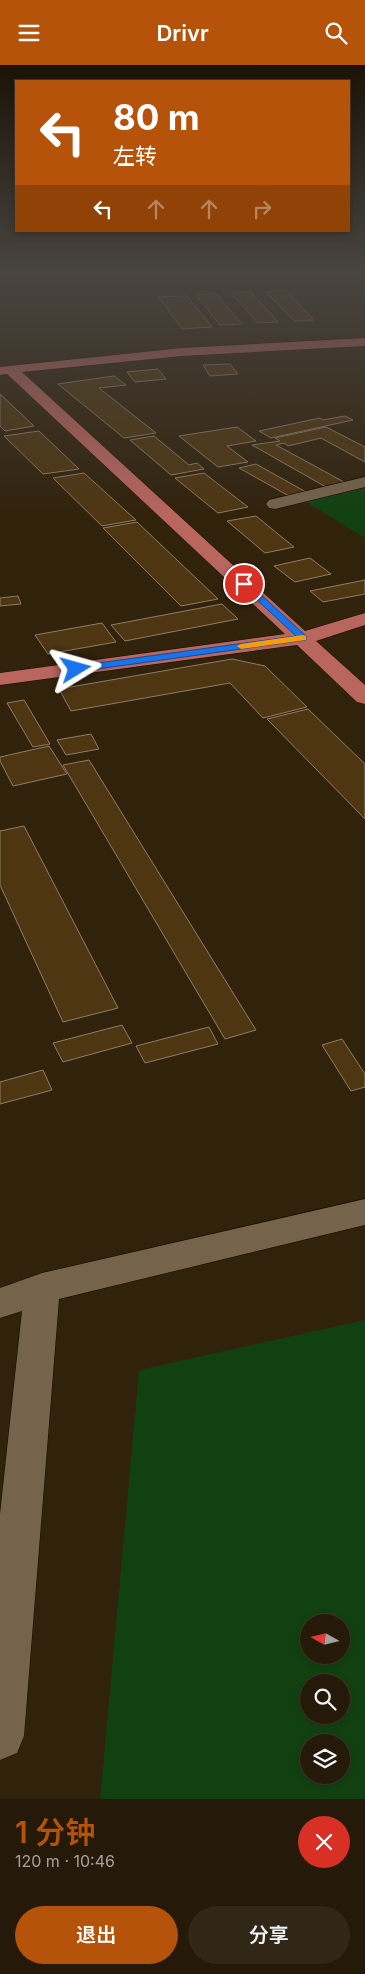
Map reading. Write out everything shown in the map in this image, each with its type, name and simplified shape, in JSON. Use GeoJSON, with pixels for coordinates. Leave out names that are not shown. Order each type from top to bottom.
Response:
{"type":"FeatureCollection","features":[{"type":"Feature","properties":{"kind":"main road"},"geometry":{"type":"LineString","coordinates":[[5,370],[169,354]]}},
{"type":"Feature","properties":{"kind":"main road"},"geometry":{"type":"LineString","coordinates":[[5,370],[303,638],[365,697]]}},
{"type":"Feature","properties":{"kind":"main road"},"geometry":{"type":"LineString","coordinates":[[0,679],[303,638],[365,619]]}},
{"type":"Feature","properties":{"kind":"street"},"geometry":{"type":"LineString","coordinates":[[275,504],[365,482]]}},
{"type":"Feature","properties":{"kind":"street"},"geometry":{"type":"LineString","coordinates":[[0,1303],[42,1288],[365,1212]]}},
{"type":"Feature","properties":{"kind":"street"},"geometry":{"type":"LineString","coordinates":[[0,1735],[42,1288]]}},
{"type":"Feature","properties":{"kind":"green space"},"geometry":{"type":"Polygon","coordinates":[[[365,488],[365,538],[306,502],[365,488]]]}},
{"type":"Feature","properties":{"kind":"green space"},"geometry":{"type":"Polygon","coordinates":[[[365,1320],[365,1799],[100,1799],[139,1370],[365,1320]]]}},
{"type":"Feature","properties":{"kind":"building"},"geometry":{"type":"Polygon","coordinates":[[[230,364],[238,374],[210,376],[203,365],[230,364]]]}},
{"type":"Feature","properties":{"kind":"building"},"geometry":{"type":"Polygon","coordinates":[[[158,369],[166,379],[135,382],[127,372],[158,369]]]}},
{"type":"Feature","properties":{"kind":"building"},"geometry":{"type":"Polygon","coordinates":[[[114,376],[126,385],[99,388],[156,433],[124,438],[58,384],[114,376]]]}},
{"type":"Feature","properties":{"kind":"building"},"geometry":{"type":"Polygon","coordinates":[[[0,394],[34,426],[5,431],[0,426],[0,394]]]}},
{"type":"Feature","properties":{"kind":"building"},"geometry":{"type":"Polygon","coordinates":[[[345,416],[353,420],[271,438],[259,431],[320,418],[323,420],[345,416]]]}},
{"type":"Feature","properties":{"kind":"building"},"geometry":{"type":"Polygon","coordinates":[[[237,427],[256,441],[227,446],[248,462],[218,467],[179,436],[237,427]]]}},
{"type":"Feature","properties":{"kind":"building"},"geometry":{"type":"Polygon","coordinates":[[[326,427],[365,447],[365,462],[321,438],[288,446],[284,443],[276,445],[344,482],[326,487],[252,445],[280,441],[275,438],[326,427]]]}},
{"type":"Feature","properties":{"kind":"building"},"geometry":{"type":"Polygon","coordinates":[[[39,431],[79,469],[43,474],[4,436],[39,431]]]}},
{"type":"Feature","properties":{"kind":"building"},"geometry":{"type":"Polygon","coordinates":[[[154,436],[189,465],[197,463],[204,469],[171,475],[130,440],[154,436]]]}},
{"type":"Feature","properties":{"kind":"building"},"geometry":{"type":"Polygon","coordinates":[[[256,464],[306,492],[289,496],[239,468],[256,464]]]}},
{"type":"Feature","properties":{"kind":"building"},"geometry":{"type":"Polygon","coordinates":[[[84,473],[136,520],[102,526],[53,478],[84,473]]]}},
{"type":"Feature","properties":{"kind":"building"},"geometry":{"type":"Polygon","coordinates":[[[204,473],[248,507],[218,513],[175,478],[204,473]]]}},
{"type":"Feature","properties":{"kind":"building"},"geometry":{"type":"Polygon","coordinates":[[[256,516],[294,547],[265,553],[227,521],[256,516]]]}},
{"type":"Feature","properties":{"kind":"building"},"geometry":{"type":"Polygon","coordinates":[[[137,522],[218,599],[181,606],[103,528],[137,522]]]}},
{"type":"Feature","properties":{"kind":"building"},"geometry":{"type":"Polygon","coordinates":[[[310,558],[331,574],[295,582],[274,566],[310,558]]]}},
{"type":"Feature","properties":{"kind":"building"},"geometry":{"type":"Polygon","coordinates":[[[365,580],[365,594],[323,602],[310,591],[365,580]]]}},
{"type":"Feature","properties":{"kind":"building"},"geometry":{"type":"Polygon","coordinates":[[[18,596],[21,604],[0,606],[0,598],[18,596]]]}},
{"type":"Feature","properties":{"kind":"building"},"geometry":{"type":"Polygon","coordinates":[[[222,604],[238,619],[125,641],[111,625],[222,604]]]}},
{"type":"Feature","properties":{"kind":"building"},"geometry":{"type":"Polygon","coordinates":[[[102,623],[116,642],[48,654],[35,635],[102,623]]]}},
{"type":"Feature","properties":{"kind":"building"},"geometry":{"type":"Polygon","coordinates":[[[232,659],[265,666],[307,707],[263,718],[230,683],[71,711],[59,689],[232,659]]]}},
{"type":"Feature","properties":{"kind":"building"},"geometry":{"type":"Polygon","coordinates":[[[24,700],[50,744],[33,747],[7,703],[24,700]]]}},
{"type":"Feature","properties":{"kind":"building"},"geometry":{"type":"Polygon","coordinates":[[[308,709],[365,764],[365,819],[267,719],[308,709]]]}},
{"type":"Feature","properties":{"kind":"building"},"geometry":{"type":"Polygon","coordinates":[[[91,734],[99,749],[66,755],[57,740],[91,734]]]}},
{"type":"Feature","properties":{"kind":"building"},"geometry":{"type":"Polygon","coordinates":[[[49,746],[67,774],[13,786],[0,761],[0,757],[49,746]]]}},
{"type":"Feature","properties":{"kind":"building"},"geometry":{"type":"Polygon","coordinates":[[[89,760],[256,1030],[225,1039],[63,765],[89,760]]]}},
{"type":"Feature","properties":{"kind":"building"},"geometry":{"type":"Polygon","coordinates":[[[24,826],[118,1008],[63,1022],[0,885],[0,831],[24,826]]]}},
{"type":"Feature","properties":{"kind":"building"},"geometry":{"type":"Polygon","coordinates":[[[122,1025],[132,1043],[63,1062],[53,1043],[122,1025]]]}},
{"type":"Feature","properties":{"kind":"building"},"geometry":{"type":"Polygon","coordinates":[[[209,1027],[218,1044],[145,1063],[136,1046],[209,1027]]]}},
{"type":"Feature","properties":{"kind":"building"},"geometry":{"type":"Polygon","coordinates":[[[342,1039],[365,1074],[365,1087],[351,1091],[322,1045],[342,1039]]]}},
{"type":"Feature","properties":{"kind":"building"},"geometry":{"type":"Polygon","coordinates":[[[43,1070],[52,1090],[0,1104],[0,1082],[43,1070]]]}},
{"type":"Feature","properties":{"kind":"slow traffic"},"geometry":{"type":"LineString","coordinates":[[241,646],[303,638]]}},
{"type":"Feature","properties":{"kind":"route"},"geometry":{"type":"LineString","coordinates":[[76,669],[303,638],[244,584]]}}]}
